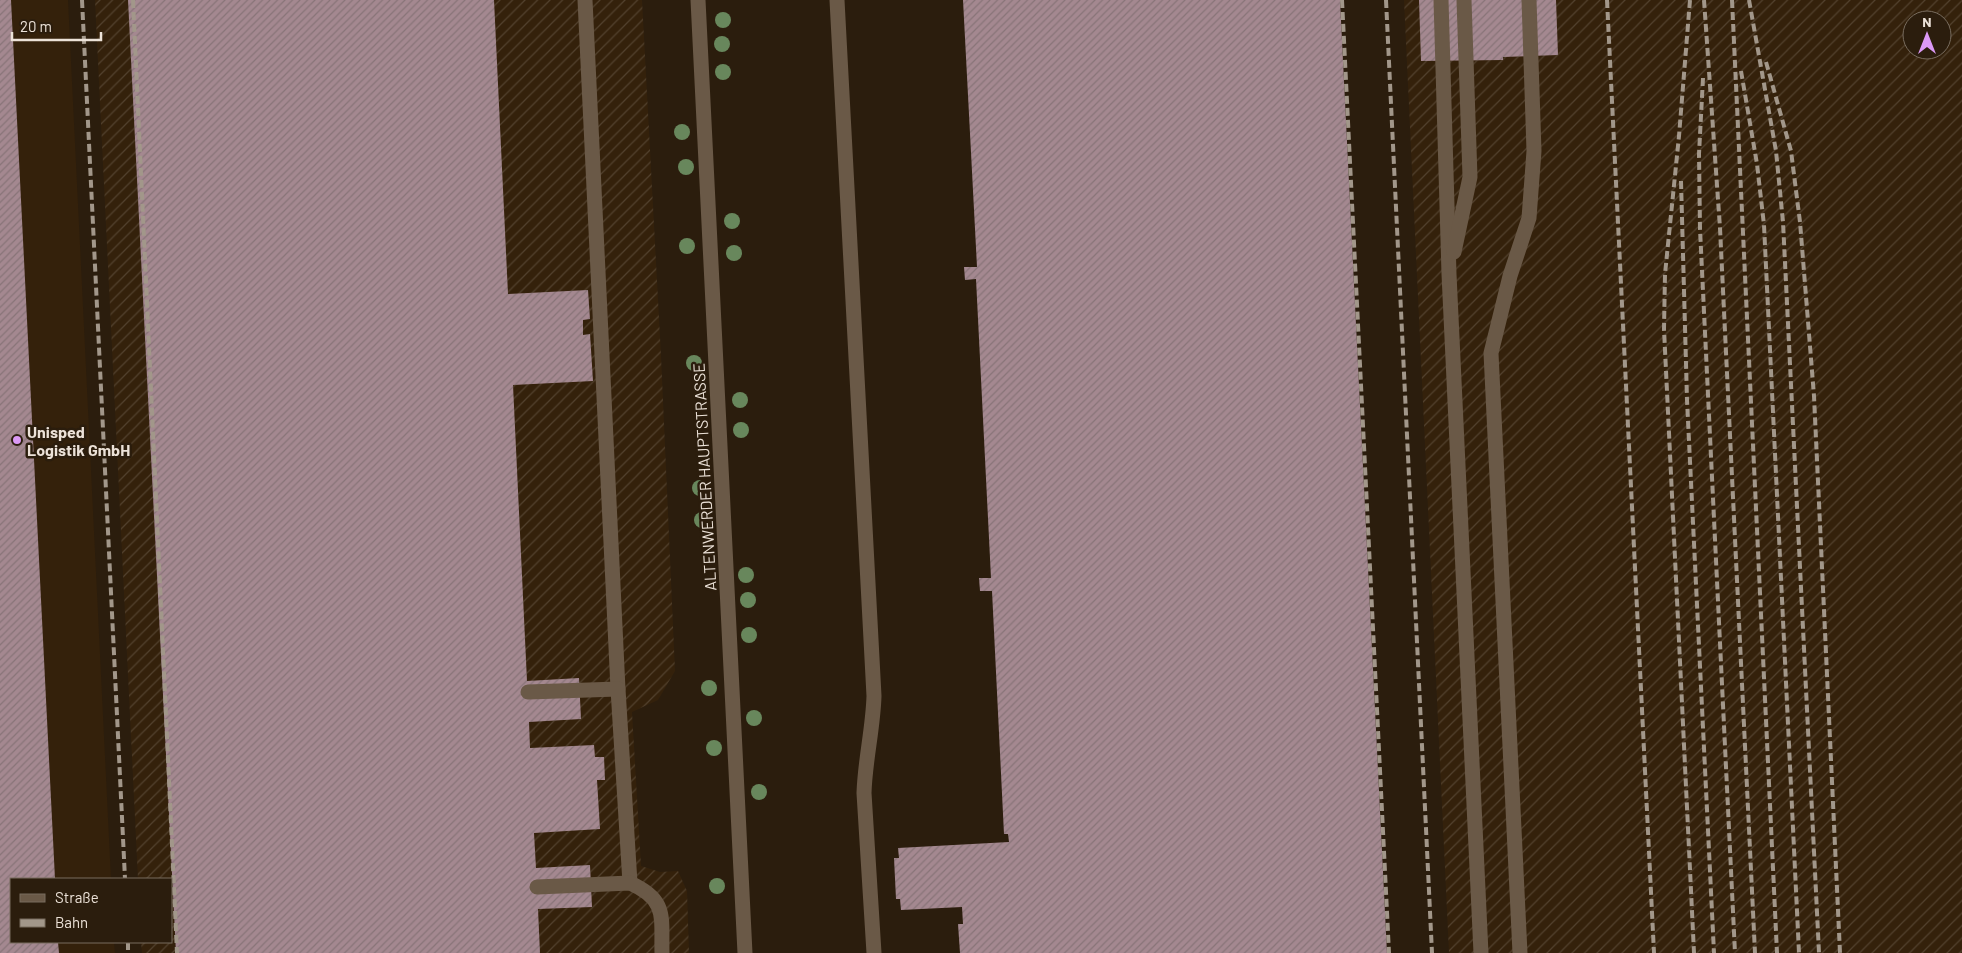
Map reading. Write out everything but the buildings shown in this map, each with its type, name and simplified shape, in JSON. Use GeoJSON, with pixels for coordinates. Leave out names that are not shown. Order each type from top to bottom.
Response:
{"type":"FeatureCollection","features":[{"type":"Feature","properties":{"kind":"street"},"geometry":{"type":"LineString","coordinates":[[585,0],[618,689],[630,883]]}},
{"type":"Feature","properties":{"kind":"street","name":"ALTENWERDER HAUPTSTRASSE"},"geometry":{"type":"LineString","coordinates":[[698,0],[745,953]]}},
{"type":"Feature","properties":{"kind":"street"},"geometry":{"type":"LineString","coordinates":[[836,0],[874,696],[874,721],[865,768],[864,793],[874,953]]}},
{"type":"Feature","properties":{"kind":"street"},"geometry":{"type":"LineString","coordinates":[[1441,0],[1449,274],[1481,953]]}},
{"type":"Feature","properties":{"kind":"street"},"geometry":{"type":"LineString","coordinates":[[1449,274],[1470,177],[1464,0]]}},
{"type":"Feature","properties":{"kind":"street"},"geometry":{"type":"LineString","coordinates":[[1520,953],[1491,353],[1510,276],[1529,218],[1534,151],[1529,0]]}},
{"type":"Feature","properties":{"kind":"street"},"geometry":{"type":"LineString","coordinates":[[528,692],[618,689]]}},
{"type":"Feature","properties":{"kind":"street"},"geometry":{"type":"LineString","coordinates":[[537,887],[630,883],[642,888],[661,909],[662,953]]}},
{"type":"Feature","properties":{"kind":"shaded area"},"geometry":{"type":"Polygon","coordinates":[[[0,0],[68,0],[111,878],[10,878],[10,943],[114,943],[115,953],[0,953],[0,0]]]}},
{"type":"Feature","properties":{"kind":"shaded area"},"geometry":{"type":"Polygon","coordinates":[[[95,0],[642,0],[675,671],[658,700],[632,712],[641,866],[660,872],[678,871],[687,891],[689,953],[142,953],[141,943],[172,943],[172,878],[138,878],[95,0]]]}},
{"type":"Feature","properties":{"kind":"shaded area"},"geometry":{"type":"Polygon","coordinates":[[[1404,0],[1962,0],[1962,953],[1449,953],[1404,0]]]}},
{"type":"Feature","properties":{"kind":"railway"},"geometry":{"type":"LineString","coordinates":[[82,0],[125,878]]}},
{"type":"Feature","properties":{"kind":"railway"},"geometry":{"type":"LineString","coordinates":[[133,0],[177,953]]}},
{"type":"Feature","properties":{"kind":"railway"},"geometry":{"type":"LineString","coordinates":[[1342,0],[1389,953]]}},
{"type":"Feature","properties":{"kind":"railway"},"geometry":{"type":"LineString","coordinates":[[1386,0],[1432,953]]}},
{"type":"Feature","properties":{"kind":"railway"},"geometry":{"type":"LineString","coordinates":[[1607,0],[1654,953]]}},
{"type":"Feature","properties":{"kind":"railway"},"geometry":{"type":"LineString","coordinates":[[1690,0],[1665,274],[1664,329],[1694,953]]}},
{"type":"Feature","properties":{"kind":"railway"},"geometry":{"type":"LineString","coordinates":[[1704,0],[1720,228],[1755,953]]}},
{"type":"Feature","properties":{"kind":"railway"},"geometry":{"type":"LineString","coordinates":[[1732,0],[1777,953]]}},
{"type":"Feature","properties":{"kind":"railway"},"geometry":{"type":"LineString","coordinates":[[1749,0],[1776,151],[1783,222],[1819,953]]}},
{"type":"Feature","properties":{"kind":"railway"},"geometry":{"type":"LineString","coordinates":[[1766,62],[1791,151],[1800,222],[1814,396],[1840,953]]}},
{"type":"Feature","properties":{"kind":"railway"},"geometry":{"type":"LineString","coordinates":[[1741,71],[1757,164],[1764,225],[1799,953]]}},
{"type":"Feature","properties":{"kind":"railway"},"geometry":{"type":"LineString","coordinates":[[1703,78],[1699,154],[1700,229],[1735,953]]}},
{"type":"Feature","properties":{"kind":"railway"},"geometry":{"type":"LineString","coordinates":[[1681,181],[1687,400],[1714,953]]}},
{"type":"Feature","properties":{"kind":"railway"},"geometry":{"type":"LineString","coordinates":[[128,943],[128,953]]}},
{"type":"Feature","properties":{"kind":"place","name":"Unisped Logistik GmbH"},"geometry":{"type":"Point","coordinates":[17,440]}}]}
